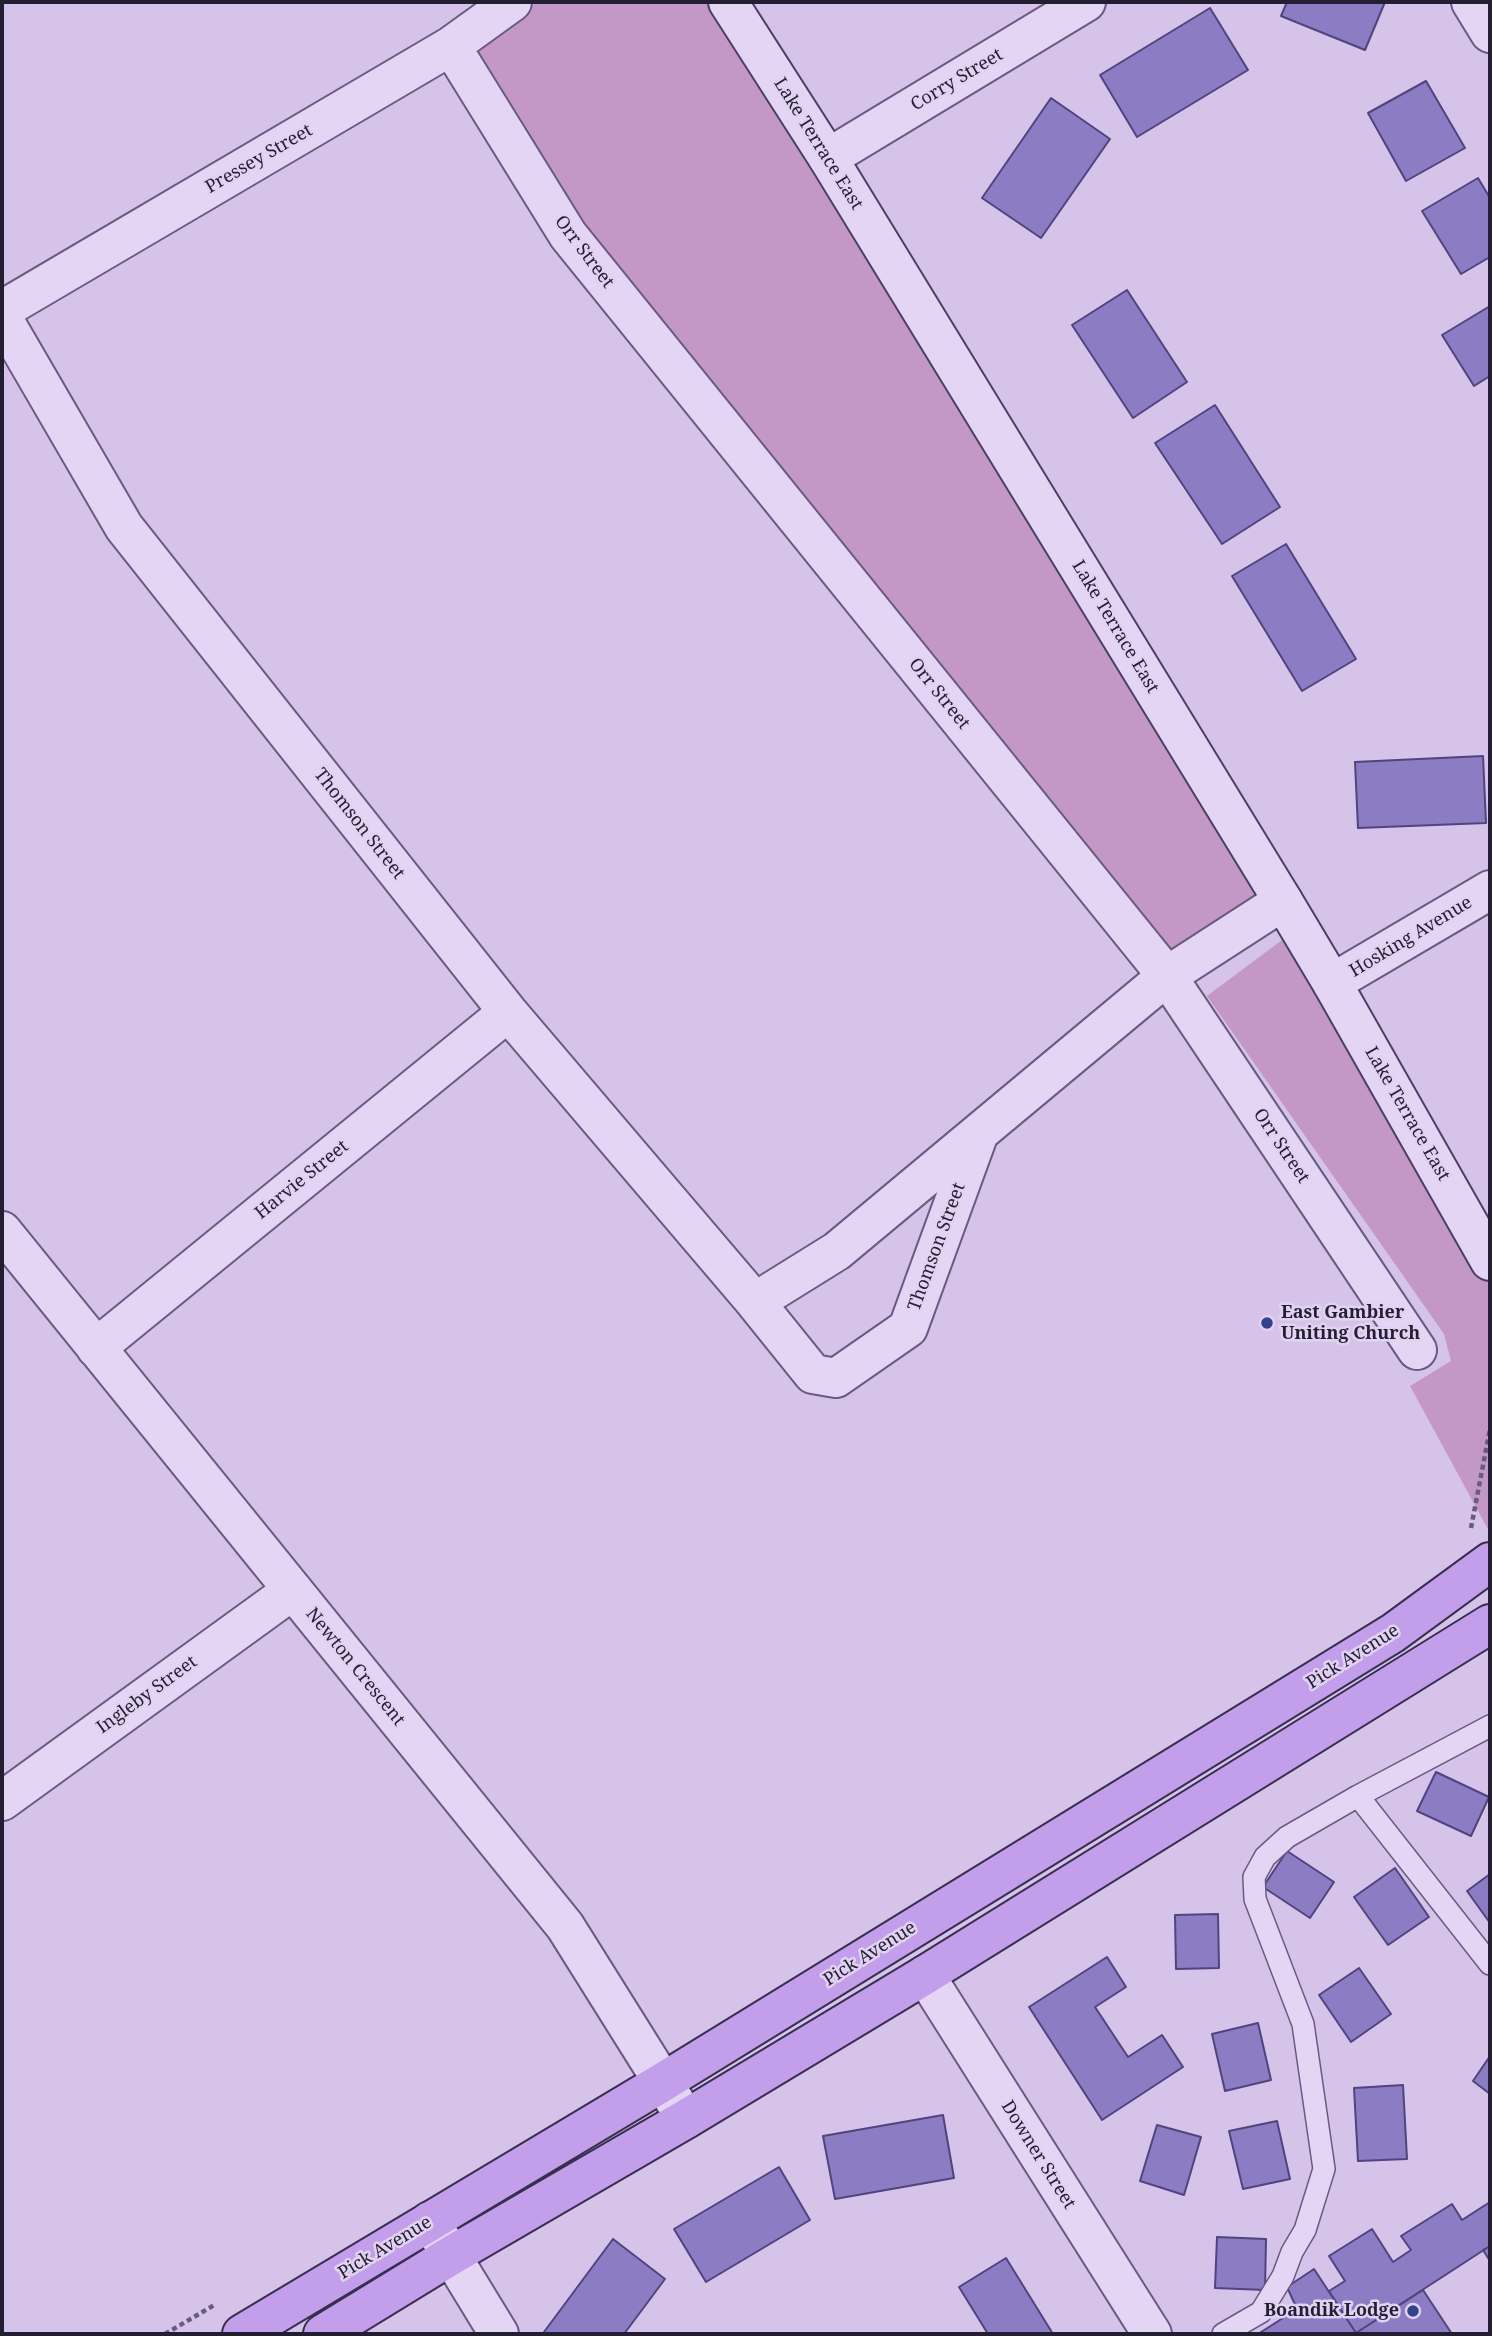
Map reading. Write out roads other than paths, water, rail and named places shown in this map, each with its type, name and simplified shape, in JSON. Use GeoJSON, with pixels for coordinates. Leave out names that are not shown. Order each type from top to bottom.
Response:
{"type":"FeatureCollection","features":[{"type":"Feature","properties":{"kind":"main road","name":"Pick Avenue"},"geometry":{"type":"LineString","coordinates":[[242,2334],[663,2082],[1393,1633],[1490,1562]]}},
{"type":"Feature","properties":{"kind":"main road"},"geometry":{"type":"LineString","coordinates":[[323,2334],[925,1975],[1490,1624]]}},
{"type":"Feature","properties":{"kind":"street","name":"Pressey Street"},"geometry":{"type":"LineString","coordinates":[[2,310],[451,46],[512,2]]}},
{"type":"Feature","properties":{"kind":"street","name":"Lake Terrace East"},"geometry":{"type":"LineString","coordinates":[[728,2],[828,158],[1283,901],[1490,1261]]}},
{"type":"Feature","properties":{"kind":"street","name":"Corry Street"},"geometry":{"type":"LineString","coordinates":[[828,158],[1086,2]]}},
{"type":"Feature","properties":{"kind":"street"},"geometry":{"type":"LineString","coordinates":[[1471,2],[1490,33]]}},
{"type":"Feature","properties":{"kind":"street","name":"Orr Street"},"geometry":{"type":"LineString","coordinates":[[451,46],[568,235],[1167,976],[1418,1350]]}},
{"type":"Feature","properties":{"kind":"street","name":"Thomson Street"},"geometry":{"type":"LineString","coordinates":[[2,317],[124,527],[508,1012],[813,1374],[836,1378],[908,1328],[979,1133]]}},
{"type":"Feature","properties":{"kind":"street","name":"Hosking Avenue"},"geometry":{"type":"LineString","coordinates":[[1332,983],[1490,890]]}},
{"type":"Feature","properties":{"kind":"street","name":"Thomson Street"},"geometry":{"type":"LineString","coordinates":[[755,1302],[837,1251],[1167,976],[1283,901]]}},
{"type":"Feature","properties":{"kind":"street","name":"Harvie Street"},"geometry":{"type":"LineString","coordinates":[[96,1348],[508,1012]]}},
{"type":"Feature","properties":{"kind":"street","name":"Newton Crescent"},"geometry":{"type":"LineString","coordinates":[[2,1231],[565,1926],[686,2119]]}},
{"type":"Feature","properties":{"kind":"street","name":"Ingleby Street"},"geometry":{"type":"LineString","coordinates":[[2,1801],[293,1590]]}},
{"type":"Feature","properties":{"kind":"street","name":"Downer Street"},"geometry":{"type":"LineString","coordinates":[[925,1975],[1152,2334]]}},
{"type":"Feature","properties":{"kind":"street"},"geometry":{"type":"LineString","coordinates":[[430,2221],[499,2334]]}},
{"type":"Feature","properties":{"kind":"lane"},"geometry":{"type":"LineString","coordinates":[[1223,2334],[1261,2312],[1283,2276],[1292,2252],[1305,2230],[1325,2169],[1303,2024],[1255,1899],[1254,1877],[1265,1857],[1287,1837],[1358,1796],[1488,1730]]}},
{"type":"Feature","properties":{"kind":"lane"},"geometry":{"type":"LineString","coordinates":[[1358,1796],[1490,1964]]}},
{"type":"Feature","properties":{"kind":"place","name":"East Gambier Uniting Church"},"geometry":{"type":"Point","coordinates":[1267,1323]}},
{"type":"Feature","properties":{"kind":"place","name":"Boandik Lodge"},"geometry":{"type":"Point","coordinates":[1413,2311]}}]}
